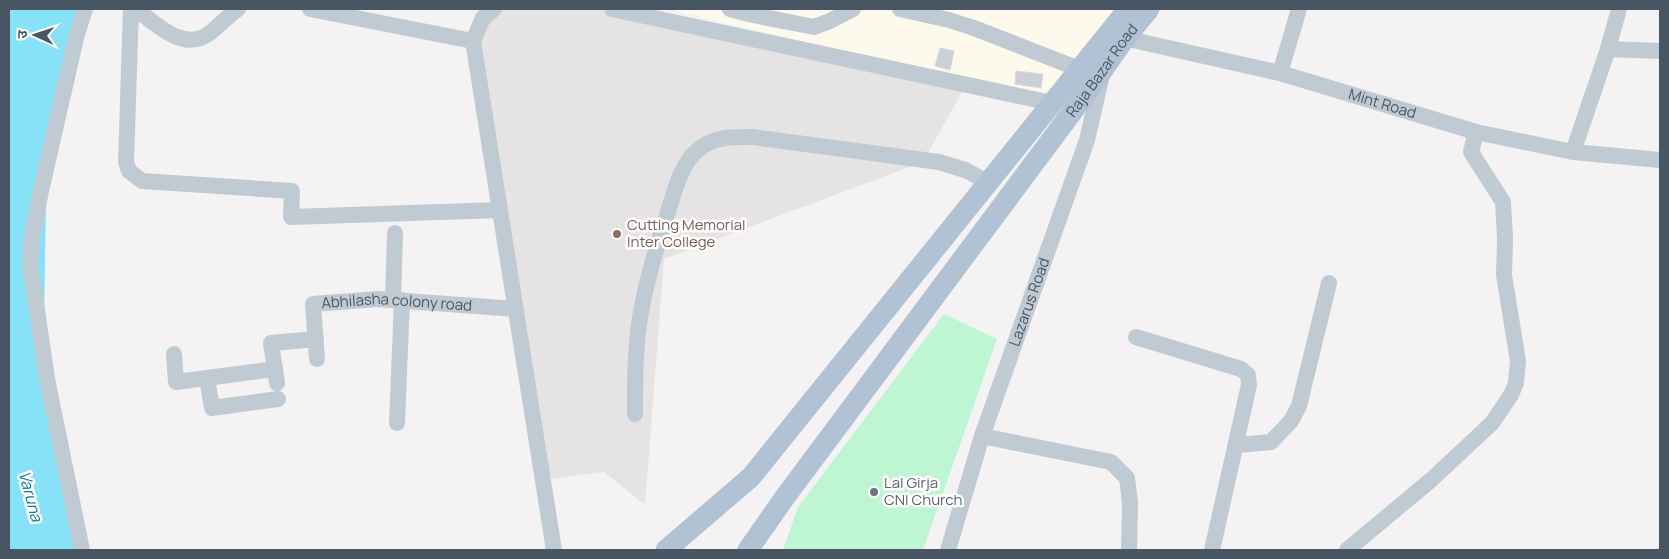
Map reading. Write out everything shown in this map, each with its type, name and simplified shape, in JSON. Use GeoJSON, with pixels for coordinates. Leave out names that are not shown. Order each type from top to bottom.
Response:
{"type":"FeatureCollection","features":[{"type":"Feature","properties":{"kind":"main road","name":"Raja Bazar Road"},"geometry":{"type":"LineString","coordinates":[[1116,37],[1128,9]]}},
{"type":"Feature","properties":{"kind":"main road","name":"Raja Bazar Road"},"geometry":{"type":"LineString","coordinates":[[666,550],[751,477],[1052,103],[1090,66],[1116,37],[1149,9]]}},
{"type":"Feature","properties":{"kind":"main road","name":"Raja Bazar Road"},"geometry":{"type":"LineString","coordinates":[[748,550],[785,497],[1056,133],[1090,66]]}},
{"type":"Feature","properties":{"kind":"street"},"geometry":{"type":"LineString","coordinates":[[82,550],[47,379],[30,262],[33,232],[41,191],[76,38],[85,9]]}},
{"type":"Feature","properties":{"kind":"street"},"geometry":{"type":"LineString","coordinates":[[131,9],[126,162],[129,171],[142,181],[292,192],[291,217],[500,210]]}},
{"type":"Feature","properties":{"kind":"street"},"geometry":{"type":"LineString","coordinates":[[136,9],[168,32],[186,40],[201,38],[211,33],[221,22],[238,9]]}},
{"type":"Feature","properties":{"kind":"street"},"geometry":{"type":"LineString","coordinates":[[310,9],[340,12],[473,41]]}},
{"type":"Feature","properties":{"kind":"street"},"geometry":{"type":"LineString","coordinates":[[494,9],[483,18],[473,41],[554,550]]}},
{"type":"Feature","properties":{"kind":"street"},"geometry":{"type":"LineString","coordinates":[[612,9],[1052,103]]}},
{"type":"Feature","properties":{"kind":"street"},"geometry":{"type":"LineString","coordinates":[[730,9],[749,11],[814,27],[830,21],[849,10]]}},
{"type":"Feature","properties":{"kind":"street"},"geometry":{"type":"LineString","coordinates":[[900,9],[928,12],[1090,66]]}},
{"type":"Feature","properties":{"kind":"street"},"geometry":{"type":"LineString","coordinates":[[1280,73],[1299,9]]}},
{"type":"Feature","properties":{"kind":"street"},"geometry":{"type":"LineString","coordinates":[[1573,152],[1608,49],[1619,9]]}},
{"type":"Feature","properties":{"kind":"street","name":"Mint Road"},"geometry":{"type":"LineString","coordinates":[[1116,37],[1280,73],[1476,132],[1573,152],[1660,160]]}},
{"type":"Feature","properties":{"kind":"street"},"geometry":{"type":"LineString","coordinates":[[1608,49],[1660,51]]}},
{"type":"Feature","properties":{"kind":"street","name":"Lazarus Road"},"geometry":{"type":"LineString","coordinates":[[948,550],[982,436],[1087,140],[1090,66]]}},
{"type":"Feature","properties":{"kind":"street"},"geometry":{"type":"LineString","coordinates":[[1347,550],[1431,480],[1492,423],[1511,396],[1516,383],[1518,360],[1504,275],[1503,202],[1471,152],[1476,132]]}},
{"type":"Feature","properties":{"kind":"street"},"geometry":{"type":"LineString","coordinates":[[634,414],[636,354],[641,312],[652,263],[677,184],[689,160],[698,149],[713,140],[731,137],[753,137],[939,162],[965,170],[988,182]]}},
{"type":"Feature","properties":{"kind":"street"},"geometry":{"type":"LineString","coordinates":[[395,233],[398,300],[396,424]]}},
{"type":"Feature","properties":{"kind":"street"},"geometry":{"type":"LineString","coordinates":[[1237,445],[1271,442],[1295,414],[1299,406],[1329,283]]}},
{"type":"Feature","properties":{"kind":"street","name":"Abhilasha colony road"},"geometry":{"type":"LineString","coordinates":[[317,359],[313,304],[345,300],[398,300],[516,309]]}},
{"type":"Feature","properties":{"kind":"street"},"geometry":{"type":"LineString","coordinates":[[1136,337],[1241,369],[1248,375],[1249,385],[1237,445],[1212,550]]}},
{"type":"Feature","properties":{"kind":"street"},"geometry":{"type":"LineString","coordinates":[[277,384],[272,343],[316,339]]}},
{"type":"Feature","properties":{"kind":"street"},"geometry":{"type":"LineString","coordinates":[[174,354],[176,382],[207,378],[277,384]]}},
{"type":"Feature","properties":{"kind":"street"},"geometry":{"type":"LineString","coordinates":[[207,378],[212,408],[277,384]]}},
{"type":"Feature","properties":{"kind":"street"},"geometry":{"type":"LineString","coordinates":[[982,436],[1111,462],[1128,478],[1130,503],[1128,550]]}},
{"type":"Feature","properties":{"kind":"shaded area","name":"Cutting Memorial Inter College"},"geometry":{"type":"Polygon","coordinates":[[[494,9],[612,9],[967,83],[923,162],[664,259],[645,505],[604,472],[543,480],[473,41],[494,9]]]}},
{"type":"Feature","properties":{"kind":"shaded area"},"geometry":{"type":"Polygon","coordinates":[[[669,9],[1118,9],[1052,103],[669,9]]]}},
{"type":"Feature","properties":{"kind":"green space"},"geometry":{"type":"Polygon","coordinates":[[[944,314],[997,339],[923,550],[783,550],[798,507],[944,314]]]}},
{"type":"Feature","properties":{"kind":"water","name":"Varuna"},"geometry":{"type":"Polygon","coordinates":[[[9,9],[87,9],[46,200],[44,323],[88,550],[9,550],[9,9]]]}},
{"type":"Feature","properties":{"kind":"building"},"geometry":{"type":"Polygon","coordinates":[[[940,48],[954,51],[950,70],[935,66],[940,48]]]}},
{"type":"Feature","properties":{"kind":"building"},"geometry":{"type":"Polygon","coordinates":[[[1016,71],[1043,74],[1041,88],[1015,84],[1016,71]]]}},
{"type":"Feature","properties":{"kind":"place","name":"Cutting Memorial Inter College"},"geometry":{"type":"Point","coordinates":[617,234]}},
{"type":"Feature","properties":{"kind":"place","name":"Lal Girja CNI Church"},"geometry":{"type":"Point","coordinates":[874,492]}}]}
